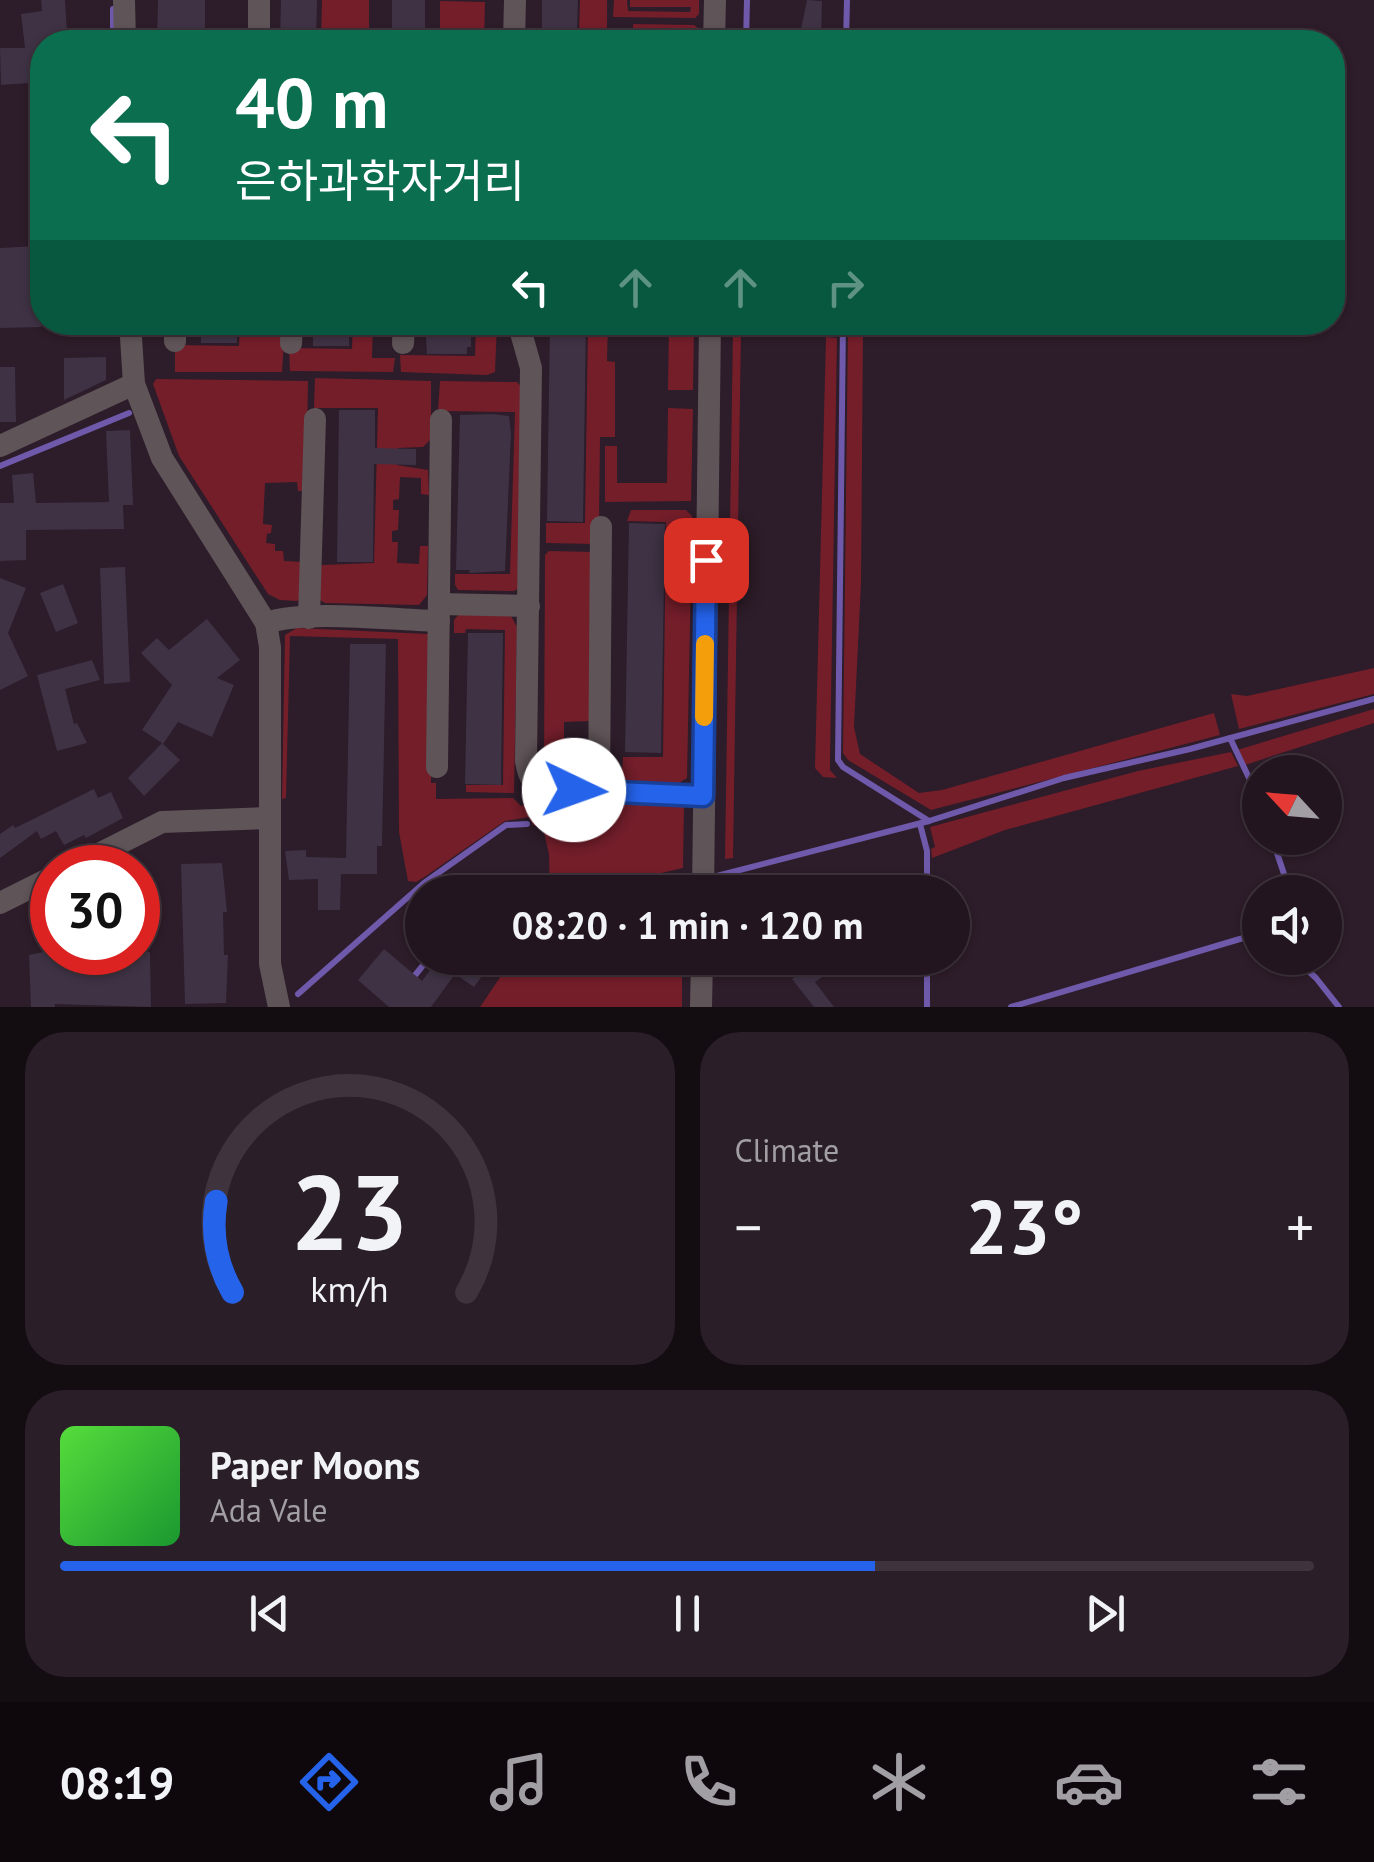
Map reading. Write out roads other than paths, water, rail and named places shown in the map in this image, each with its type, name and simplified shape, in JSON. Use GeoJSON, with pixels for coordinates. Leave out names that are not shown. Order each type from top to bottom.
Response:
{"type":"FeatureCollection","features":[{"type":"Feature","properties":{"kind":"street"},"geometry":{"type":"LineString","coordinates":[[124,0],[125,30]]}},
{"type":"Feature","properties":{"kind":"street"},"geometry":{"type":"LineString","coordinates":[[259,0],[260,30]]}},
{"type":"Feature","properties":{"kind":"street"},"geometry":{"type":"LineString","coordinates":[[514,30],[515,0]]}},
{"type":"Feature","properties":{"kind":"street"},"geometry":{"type":"LineString","coordinates":[[714,30],[715,0]]}},
{"type":"Feature","properties":{"kind":"street"},"geometry":{"type":"LineString","coordinates":[[131,335],[134,384],[162,458],[266,623],[270,647],[270,1003]]}},
{"type":"Feature","properties":{"kind":"street"},"geometry":{"type":"LineString","coordinates":[[522,335],[531,368],[526,762],[529,777],[537,786],[549,788],[703,796]]}},
{"type":"Feature","properties":{"kind":"street"},"geometry":{"type":"LineString","coordinates":[[702,875],[710,335]]}},
{"type":"Feature","properties":{"kind":"street"},"geometry":{"type":"LineString","coordinates":[[0,446],[134,384]]}},
{"type":"Feature","properties":{"kind":"street"},"geometry":{"type":"LineString","coordinates":[[309,618],[316,419]]}},
{"type":"Feature","properties":{"kind":"street"},"geometry":{"type":"LineString","coordinates":[[437,767],[441,420]]}},
{"type":"Feature","properties":{"kind":"street"},"geometry":{"type":"LineString","coordinates":[[599,792],[601,527]]}},
{"type":"Feature","properties":{"kind":"street"},"geometry":{"type":"LineString","coordinates":[[266,623],[281,618],[529,606]]}},
{"type":"Feature","properties":{"kind":"street"},"geometry":{"type":"LineString","coordinates":[[116,845],[162,822],[269,818]]}},
{"type":"Feature","properties":{"kind":"street"},"geometry":{"type":"LineString","coordinates":[[0,903],[30,888]]}},
{"type":"Feature","properties":{"kind":"street"},"geometry":{"type":"LineString","coordinates":[[701,1007],[702,975]]}},
{"type":"Feature","properties":{"kind":"waterway"},"geometry":{"type":"LineString","coordinates":[[746,30],[747,0]]}},
{"type":"Feature","properties":{"kind":"waterway"},"geometry":{"type":"LineString","coordinates":[[846,30],[847,0]]}},
{"type":"Feature","properties":{"kind":"waterway"},"geometry":{"type":"LineString","coordinates":[[113,9],[113,30]]}},
{"type":"Feature","properties":{"kind":"waterway"},"geometry":{"type":"LineString","coordinates":[[843,335],[838,760],[843,767],[929,821]]}},
{"type":"Feature","properties":{"kind":"waterway"},"geometry":{"type":"LineString","coordinates":[[0,466],[129,413]]}},
{"type":"Feature","properties":{"kind":"waterway"},"geometry":{"type":"LineString","coordinates":[[721,875],[929,821],[1064,778],[1190,749],[1374,699]]}},
{"type":"Feature","properties":{"kind":"waterway"},"geometry":{"type":"LineString","coordinates":[[1230,738],[1242,763]]}},
{"type":"Feature","properties":{"kind":"waterway"},"geometry":{"type":"LineString","coordinates":[[298,994],[424,883],[506,825],[527,824]]}},
{"type":"Feature","properties":{"kind":"waterway"},"geometry":{"type":"LineString","coordinates":[[920,824],[927,851],[927,875]]}},
{"type":"Feature","properties":{"kind":"waterway"},"geometry":{"type":"LineString","coordinates":[[1278,855],[1284,875]]}},
{"type":"Feature","properties":{"kind":"waterway"},"geometry":{"type":"LineString","coordinates":[[1011,1007],[1242,938]]}},
{"type":"Feature","properties":{"kind":"waterway"},"geometry":{"type":"LineString","coordinates":[[412,979],[415,975]]}},
{"type":"Feature","properties":{"kind":"waterway"},"geometry":{"type":"LineString","coordinates":[[927,975],[927,1007]]}},
{"type":"Feature","properties":{"kind":"waterway"},"geometry":{"type":"LineString","coordinates":[[1313,975],[1339,1007]]}}]}
